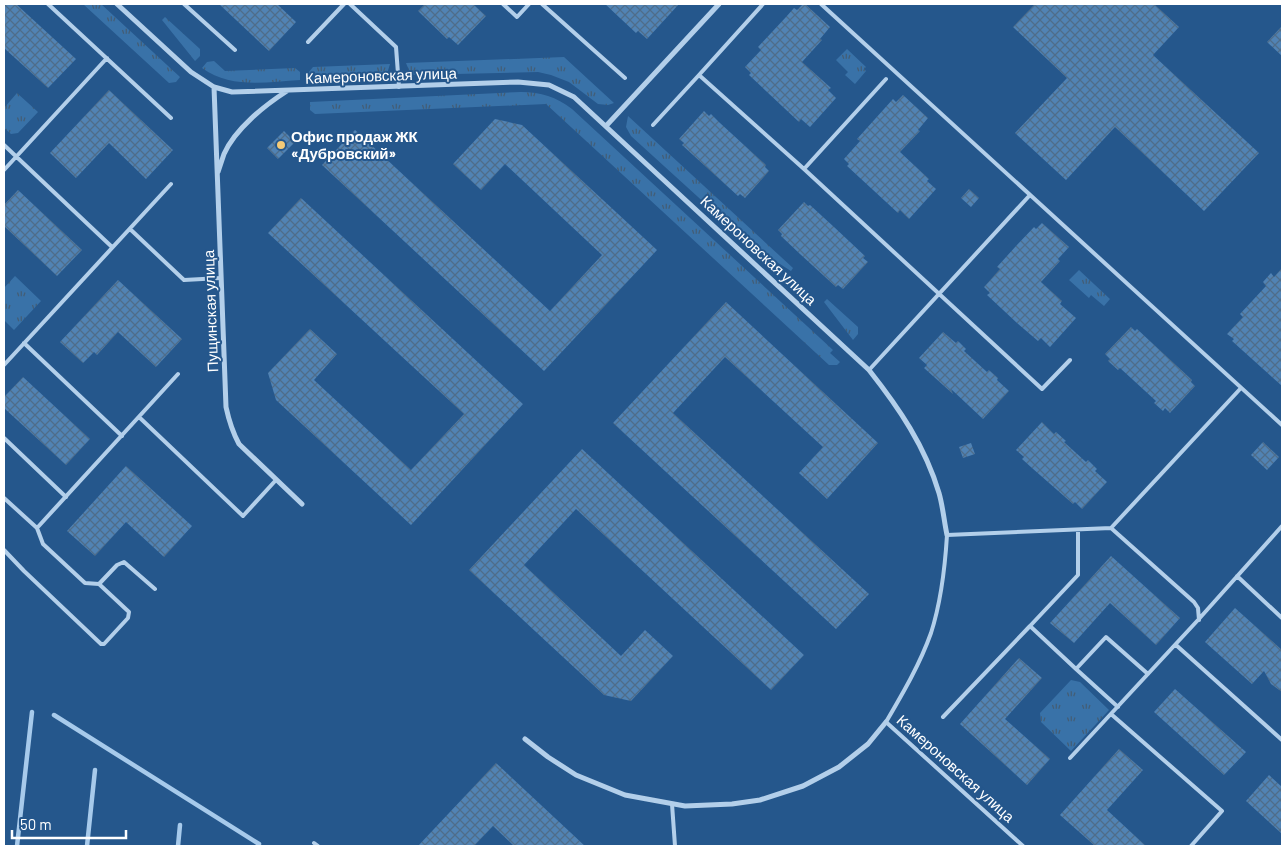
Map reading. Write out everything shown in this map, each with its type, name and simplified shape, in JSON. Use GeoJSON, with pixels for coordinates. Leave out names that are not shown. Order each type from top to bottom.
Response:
{"type":"FeatureCollection","features":[{"type":"Feature","properties":{"kind":"street","name":"Камероновская улица"},"geometry":{"type":"LineString","coordinates":[[117,4],[191,72],[214,88],[232,92],[518,82],[540,83],[574,97],[870,370],[908,423],[923,451],[940,495],[947,535]]}},
{"type":"Feature","properties":{"kind":"street"},"geometry":{"type":"LineString","coordinates":[[606,126],[719,4]]}},
{"type":"Feature","properties":{"kind":"street","name":"Пущинская улица"},"geometry":{"type":"LineString","coordinates":[[214,88],[226,407],[229,422],[239,444],[302,504]]}},
{"type":"Feature","properties":{"kind":"street"},"geometry":{"type":"LineString","coordinates":[[217,177],[225,153],[234,137],[260,111],[287,91]]}},
{"type":"Feature","properties":{"kind":"street"},"geometry":{"type":"LineString","coordinates":[[525,740],[576,775],[625,795],[685,806],[732,804],[760,800],[803,786],[839,767],[868,744],[886,722]]}},
{"type":"Feature","properties":{"kind":"lane"},"geometry":{"type":"LineString","coordinates":[[48,4],[171,118]]}},
{"type":"Feature","properties":{"kind":"lane"},"geometry":{"type":"LineString","coordinates":[[184,4],[235,50]]}},
{"type":"Feature","properties":{"kind":"lane"},"geometry":{"type":"LineString","coordinates":[[308,42],[344,4]]}},
{"type":"Feature","properties":{"kind":"lane"},"geometry":{"type":"LineString","coordinates":[[350,4],[396,47],[399,87]]}},
{"type":"Feature","properties":{"kind":"lane"},"geometry":{"type":"LineString","coordinates":[[503,4],[517,17],[529,4]]}},
{"type":"Feature","properties":{"kind":"lane"},"geometry":{"type":"LineString","coordinates":[[542,4],[625,78]]}},
{"type":"Feature","properties":{"kind":"lane"},"geometry":{"type":"LineString","coordinates":[[653,125],[763,4]]}},
{"type":"Feature","properties":{"kind":"lane"},"geometry":{"type":"LineString","coordinates":[[822,4],[1282,425]]}},
{"type":"Feature","properties":{"kind":"lane"},"geometry":{"type":"LineString","coordinates":[[4,170],[107,58]]}},
{"type":"Feature","properties":{"kind":"lane"},"geometry":{"type":"LineString","coordinates":[[699,75],[804,169],[1042,389],[1070,360]]}},
{"type":"Feature","properties":{"kind":"lane"},"geometry":{"type":"LineString","coordinates":[[804,169],[886,79]]}},
{"type":"Feature","properties":{"kind":"lane"},"geometry":{"type":"LineString","coordinates":[[4,145],[112,247]]}},
{"type":"Feature","properties":{"kind":"lane"},"geometry":{"type":"LineString","coordinates":[[4,365],[171,184]]}},
{"type":"Feature","properties":{"kind":"lane"},"geometry":{"type":"LineString","coordinates":[[870,370],[1030,194]]}},
{"type":"Feature","properties":{"kind":"lane"},"geometry":{"type":"LineString","coordinates":[[130,229],[184,280],[221,278]]}},
{"type":"Feature","properties":{"kind":"lane"},"geometry":{"type":"LineString","coordinates":[[24,343],[122,436]]}},
{"type":"Feature","properties":{"kind":"lane"},"geometry":{"type":"LineString","coordinates":[[37,528],[178,374]]}},
{"type":"Feature","properties":{"kind":"lane"},"geometry":{"type":"LineString","coordinates":[[947,535],[1112,528],[1241,388]]}},
{"type":"Feature","properties":{"kind":"lane"},"geometry":{"type":"LineString","coordinates":[[139,417],[243,516],[276,480]]}},
{"type":"Feature","properties":{"kind":"lane"},"geometry":{"type":"LineString","coordinates":[[4,438],[66,496]]}},
{"type":"Feature","properties":{"kind":"lane"},"geometry":{"type":"LineString","coordinates":[[4,498],[37,528],[44,544],[85,583],[99,584],[129,612],[128,618],[104,644],[101,644],[4,550]]}},
{"type":"Feature","properties":{"kind":"lane"},"geometry":{"type":"LineString","coordinates":[[1070,758],[1282,526]]}},
{"type":"Feature","properties":{"kind":"lane"},"geometry":{"type":"LineString","coordinates":[[1112,528],[1194,602],[1198,608],[1198,620]]}},
{"type":"Feature","properties":{"kind":"lane"},"geometry":{"type":"LineString","coordinates":[[943,717],[1078,575],[1078,530]]}},
{"type":"Feature","properties":{"kind":"lane","name":"Камероновская улица"},"geometry":{"type":"LineString","coordinates":[[947,535],[945,566],[930,633],[909,682],[886,722],[1023,846]]}},
{"type":"Feature","properties":{"kind":"lane"},"geometry":{"type":"LineString","coordinates":[[99,584],[117,565],[124,562],[155,590]]}},
{"type":"Feature","properties":{"kind":"lane"},"geometry":{"type":"LineString","coordinates":[[1237,576],[1282,618]]}},
{"type":"Feature","properties":{"kind":"lane"},"geometry":{"type":"LineString","coordinates":[[1030,626],[1118,706]]}},
{"type":"Feature","properties":{"kind":"lane"},"geometry":{"type":"LineString","coordinates":[[1076,669],[1106,637],[1148,674]]}},
{"type":"Feature","properties":{"kind":"lane"},"geometry":{"type":"LineString","coordinates":[[1176,644],[1282,740]]}},
{"type":"Feature","properties":{"kind":"lane"},"geometry":{"type":"LineString","coordinates":[[1111,714],[1222,811],[1191,846]]}},
{"type":"Feature","properties":{"kind":"lane"},"geometry":{"type":"LineString","coordinates":[[672,804],[675,846]]}},
{"type":"Feature","properties":{"kind":"green space"},"geometry":{"type":"Polygon","coordinates":[[[83,4],[101,4],[180,77],[176,82],[169,83],[83,4]]]}},
{"type":"Feature","properties":{"kind":"green space"},"geometry":{"type":"Polygon","coordinates":[[[165,17],[200,49],[200,56],[195,61],[162,20],[165,17]]]}},
{"type":"Feature","properties":{"kind":"green space"},"geometry":{"type":"Polygon","coordinates":[[[847,49],[866,67],[864,69],[866,71],[855,84],[845,75],[848,72],[836,60],[847,49]]]}},
{"type":"Feature","properties":{"kind":"green space"},"geometry":{"type":"Polygon","coordinates":[[[564,57],[614,103],[608,105],[598,104],[569,82],[538,72],[411,75],[406,63],[564,57]]]}},
{"type":"Feature","properties":{"kind":"green space"},"geometry":{"type":"Polygon","coordinates":[[[214,61],[225,71],[295,68],[300,72],[300,80],[262,83],[237,82],[213,75],[202,68],[207,62],[214,61]]]}},
{"type":"Feature","properties":{"kind":"green space"},"geometry":{"type":"Polygon","coordinates":[[[390,64],[386,77],[309,80],[309,72],[313,67],[390,64]]]}},
{"type":"Feature","properties":{"kind":"green space"},"geometry":{"type":"Polygon","coordinates":[[[521,92],[548,96],[572,109],[833,350],[830,353],[840,362],[837,365],[829,365],[546,104],[315,114],[310,110],[310,102],[521,92]]]}},
{"type":"Feature","properties":{"kind":"green space"},"geometry":{"type":"Polygon","coordinates":[[[17,93],[38,112],[18,133],[11,134],[4,128],[4,108],[17,93]]]}},
{"type":"Feature","properties":{"kind":"green space"},"geometry":{"type":"Polygon","coordinates":[[[628,116],[793,268],[791,271],[753,247],[631,136],[626,127],[628,116]]]}},
{"type":"Feature","properties":{"kind":"green space"},"geometry":{"type":"Polygon","coordinates":[[[1079,270],[1110,299],[1104,306],[1091,295],[1089,298],[1069,280],[1079,270]]]}},
{"type":"Feature","properties":{"kind":"green space"},"geometry":{"type":"Polygon","coordinates":[[[15,276],[41,301],[14,330],[4,320],[4,288],[15,276]]]}},
{"type":"Feature","properties":{"kind":"green space"},"geometry":{"type":"Polygon","coordinates":[[[827,299],[858,327],[858,334],[853,340],[824,302],[827,299]]]}},
{"type":"Feature","properties":{"kind":"green space"},"geometry":{"type":"Polygon","coordinates":[[[1071,680],[1080,682],[1109,710],[1071,751],[1041,722],[1040,713],[1071,680]]]}},
{"type":"Feature","properties":{"kind":"building"},"geometry":{"type":"Polygon","coordinates":[[[4,4],[16,4],[76,59],[48,88],[4,48],[4,4]]]}},
{"type":"Feature","properties":{"kind":"building"},"geometry":{"type":"Polygon","coordinates":[[[219,4],[277,4],[296,22],[269,51],[219,4]]]}},
{"type":"Feature","properties":{"kind":"building"},"geometry":{"type":"Polygon","coordinates":[[[425,4],[473,4],[486,16],[458,45],[449,37],[447,39],[418,11],[425,4]]]}},
{"type":"Feature","properties":{"kind":"building"},"geometry":{"type":"Polygon","coordinates":[[[605,4],[679,4],[647,39],[638,31],[636,33],[605,4]]]}},
{"type":"Feature","properties":{"kind":"building"},"geometry":{"type":"Polygon","coordinates":[[[803,4],[830,27],[820,39],[822,40],[802,62],[831,88],[828,90],[836,98],[810,127],[801,119],[799,122],[749,75],[751,73],[745,67],[761,50],[758,47],[794,8],[797,10],[803,4]]]}},
{"type":"Feature","properties":{"kind":"building"},"geometry":{"type":"Polygon","coordinates":[[[1035,4],[1154,4],[1179,27],[1153,55],[1259,153],[1204,211],[1115,127],[1066,180],[1015,133],[1067,78],[1013,27],[1035,4]]]}},
{"type":"Feature","properties":{"kind":"building"},"geometry":{"type":"Polygon","coordinates":[[[1282,26],[1282,56],[1267,42],[1282,26]]]}},
{"type":"Feature","properties":{"kind":"building"},"geometry":{"type":"Polygon","coordinates":[[[109,90],[173,150],[146,179],[109,143],[76,178],[50,153],[109,90]]]}},
{"type":"Feature","properties":{"kind":"building"},"geometry":{"type":"Polygon","coordinates":[[[903,95],[928,118],[918,130],[920,131],[900,152],[929,179],[927,181],[936,189],[909,219],[900,210],[898,213],[847,166],[849,164],[844,159],[860,141],[857,139],[893,99],[896,102],[903,95]]]}},
{"type":"Feature","properties":{"kind":"building"},"geometry":{"type":"Polygon","coordinates":[[[704,111],[709,116],[711,114],[766,165],[765,167],[769,171],[745,198],[740,194],[738,196],[682,145],[684,143],[679,139],[704,111]]]}},
{"type":"Feature","properties":{"kind":"building"},"geometry":{"type":"Polygon","coordinates":[[[495,119],[522,125],[657,250],[544,371],[322,165],[355,130],[550,311],[602,255],[505,164],[481,190],[453,164],[495,119]]]}},
{"type":"Feature","properties":{"kind":"building","name":"Офис продаж ЖК «Дубровский»"},"geometry":{"type":"Polygon","coordinates":[[[284,131],[295,142],[278,159],[267,148],[284,131]]]}},
{"type":"Feature","properties":{"kind":"building"},"geometry":{"type":"Polygon","coordinates":[[[969,189],[979,198],[971,207],[961,198],[969,189]]]}},
{"type":"Feature","properties":{"kind":"building"},"geometry":{"type":"Polygon","coordinates":[[[18,190],[82,250],[57,276],[4,226],[4,205],[18,190]]]}},
{"type":"Feature","properties":{"kind":"building"},"geometry":{"type":"Polygon","coordinates":[[[301,198],[523,404],[411,525],[276,400],[268,373],[310,329],[337,354],[314,380],[411,470],[464,414],[268,233],[301,198]]]}},
{"type":"Feature","properties":{"kind":"building"},"geometry":{"type":"Polygon","coordinates":[[[804,202],[808,206],[810,205],[865,256],[863,258],[868,262],[843,289],[838,285],[836,287],[781,236],[782,234],[778,230],[804,202]]]}},
{"type":"Feature","properties":{"kind":"building"},"geometry":{"type":"Polygon","coordinates":[[[1042,223],[1069,247],[1058,259],[1060,261],[1041,282],[1062,301],[1060,304],[1076,318],[1050,347],[1041,338],[1038,341],[1017,323],[987,295],[990,293],[984,287],[1000,269],[997,267],[1016,246],[1034,227],[1036,229],[1042,223]]]}},
{"type":"Feature","properties":{"kind":"building"},"geometry":{"type":"Polygon","coordinates":[[[1282,268],[1282,386],[1232,341],[1234,339],[1227,334],[1243,317],[1240,314],[1266,286],[1263,282],[1271,273],[1274,277],[1282,268]]]}},
{"type":"Feature","properties":{"kind":"building"},"geometry":{"type":"Polygon","coordinates":[[[118,280],[182,339],[156,367],[118,332],[97,355],[94,352],[83,363],[60,342],[118,280]]]}},
{"type":"Feature","properties":{"kind":"building"},"geometry":{"type":"Polygon","coordinates":[[[726,302],[878,443],[827,499],[799,473],[823,447],[725,357],[673,413],[869,594],[836,629],[613,423],[726,302]]]}},
{"type":"Feature","properties":{"kind":"building"},"geometry":{"type":"Polygon","coordinates":[[[1131,327],[1135,331],[1137,329],[1192,380],[1191,382],[1195,386],[1170,413],[1165,408],[1163,411],[1154,403],[1156,401],[1120,368],[1118,370],[1108,361],[1110,359],[1105,354],[1131,327]]]}},
{"type":"Feature","properties":{"kind":"building"},"geometry":{"type":"Polygon","coordinates":[[[943,332],[956,343],[958,341],[966,349],[964,351],[987,372],[989,370],[998,378],[997,380],[1009,391],[983,419],[951,389],[953,394],[924,368],[927,365],[919,358],[943,332]]]}},
{"type":"Feature","properties":{"kind":"building"},"geometry":{"type":"Polygon","coordinates":[[[23,377],[90,439],[66,465],[4,408],[4,397],[23,377]]]}},
{"type":"Feature","properties":{"kind":"building"},"geometry":{"type":"Polygon","coordinates":[[[1042,422],[1054,434],[1056,432],[1066,441],[1064,442],[1086,462],[1088,460],[1097,469],[1095,471],[1107,482],[1082,509],[1075,502],[1073,504],[1032,468],[1016,450],[1042,422]]]}},
{"type":"Feature","properties":{"kind":"building"},"geometry":{"type":"Polygon","coordinates":[[[1263,442],[1279,457],[1267,470],[1251,455],[1263,442]]]}},
{"type":"Feature","properties":{"kind":"building"},"geometry":{"type":"Polygon","coordinates":[[[971,443],[975,454],[963,458],[959,447],[971,443]]]}},
{"type":"Feature","properties":{"kind":"building"},"geometry":{"type":"Polygon","coordinates":[[[582,449],[804,655],[771,690],[576,509],[524,565],[621,656],[645,630],[673,656],[631,701],[604,695],[469,570],[582,449]]]}},
{"type":"Feature","properties":{"kind":"building"},"geometry":{"type":"Polygon","coordinates":[[[126,466],[192,526],[164,557],[126,522],[95,556],[67,531],[126,466]]]}},
{"type":"Feature","properties":{"kind":"building"},"geometry":{"type":"Polygon","coordinates":[[[1111,556],[1180,618],[1156,645],[1110,603],[1074,643],[1050,623],[1111,556]]]}},
{"type":"Feature","properties":{"kind":"building"},"geometry":{"type":"Polygon","coordinates":[[[1235,608],[1282,650],[1282,692],[1271,684],[1264,671],[1252,684],[1205,642],[1235,608]]]}},
{"type":"Feature","properties":{"kind":"building"},"geometry":{"type":"Polygon","coordinates":[[[1019,658],[1042,678],[1005,719],[1050,759],[1027,785],[960,724],[1019,658]]]}},
{"type":"Feature","properties":{"kind":"building"},"geometry":{"type":"Polygon","coordinates":[[[1175,689],[1246,752],[1224,775],[1154,712],[1175,689]]]}},
{"type":"Feature","properties":{"kind":"building"},"geometry":{"type":"Polygon","coordinates":[[[1119,749],[1143,770],[1107,810],[1146,846],[1095,846],[1060,815],[1119,749]]]}},
{"type":"Feature","properties":{"kind":"building"},"geometry":{"type":"Polygon","coordinates":[[[496,763],[585,846],[514,846],[493,826],[474,846],[418,846],[496,763]]]}},
{"type":"Feature","properties":{"kind":"building"},"geometry":{"type":"Polygon","coordinates":[[[1269,775],[1282,787],[1282,834],[1246,801],[1269,775]]]}},
{"type":"Feature","properties":{"kind":"waterway"},"geometry":{"type":"LineString","coordinates":[[17,846],[32,712]]}},
{"type":"Feature","properties":{"kind":"waterway"},"geometry":{"type":"LineString","coordinates":[[54,715],[259,844]]}},
{"type":"Feature","properties":{"kind":"waterway"},"geometry":{"type":"LineString","coordinates":[[87,846],[95,770]]}},
{"type":"Feature","properties":{"kind":"waterway"},"geometry":{"type":"LineString","coordinates":[[178,846],[180,825]]}},
{"type":"Feature","properties":{"kind":"place","name":"Офис продаж ЖК «Дубровский»"},"geometry":{"type":"Point","coordinates":[281,145]}}]}
